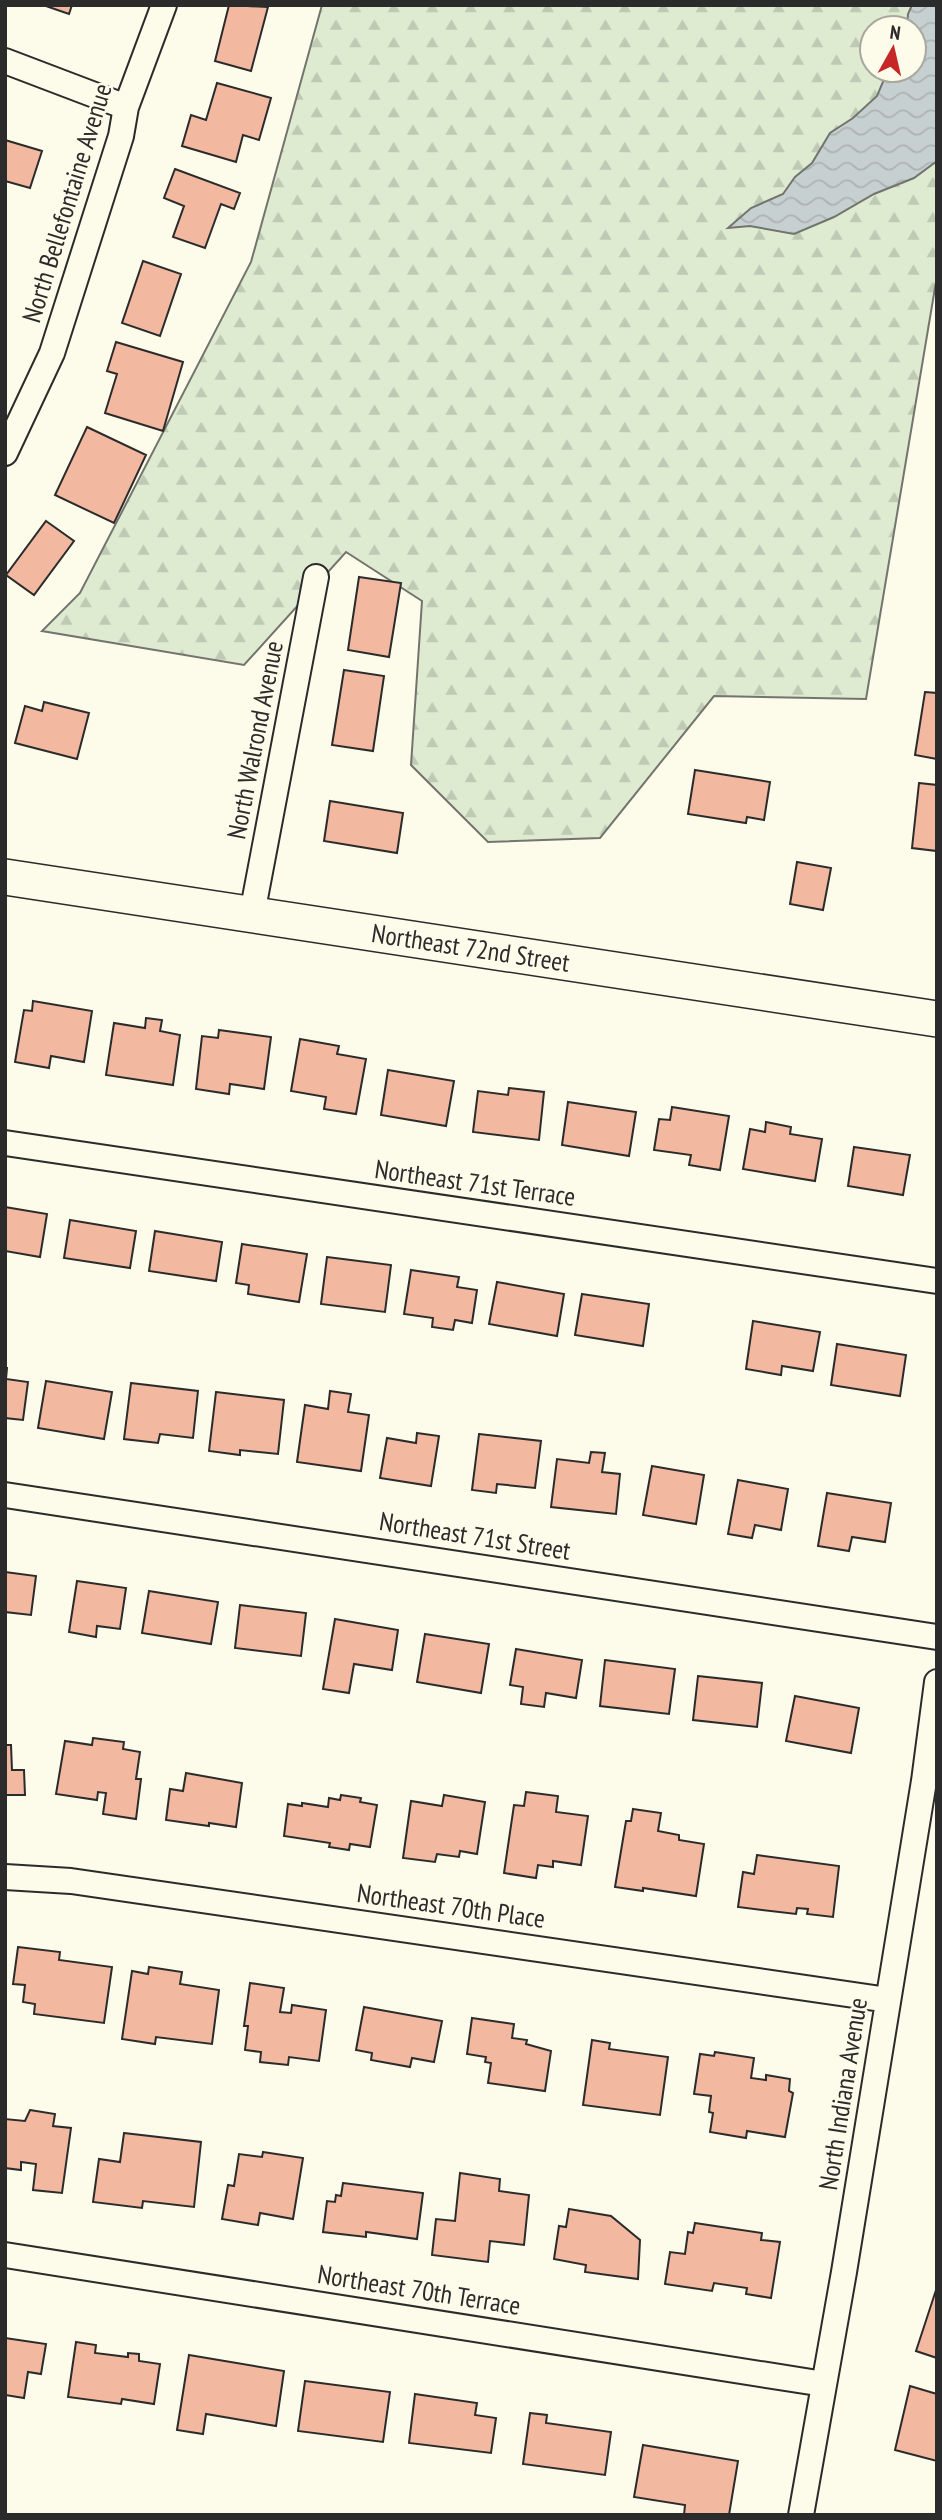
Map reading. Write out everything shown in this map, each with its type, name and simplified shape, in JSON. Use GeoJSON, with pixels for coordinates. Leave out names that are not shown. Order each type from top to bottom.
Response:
{"type":"FeatureCollection","features":[{"type":"Feature","properties":{"kind":"main road","name":"Northeast 72nd Street"},"geometry":{"type":"LineString","coordinates":[[5,877],[937,1018]]}},
{"type":"Feature","properties":{"kind":"street","name":"North Bellefontaine Avenue"},"geometry":{"type":"LineString","coordinates":[[5,453],[52,353],[121,136],[126,107],[164,5]]}},
{"type":"Feature","properties":{"kind":"street"},"geometry":{"type":"LineString","coordinates":[[5,61],[126,107]]}},
{"type":"Feature","properties":{"kind":"street","name":"North Walrond Avenue"},"geometry":{"type":"LineString","coordinates":[[252,914],[316,577]]}},
{"type":"Feature","properties":{"kind":"street","name":"Northeast 71st Terrace"},"geometry":{"type":"LineString","coordinates":[[5,1143],[937,1282]]}},
{"type":"Feature","properties":{"kind":"street","name":"Northeast 71st Street"},"geometry":{"type":"LineString","coordinates":[[5,1494],[937,1637]]}},
{"type":"Feature","properties":{"kind":"street","name":"North Indiana Avenue"},"geometry":{"type":"LineString","coordinates":[[801,2515],[924,1781],[937,1682]]}},
{"type":"Feature","properties":{"kind":"street","name":"Northeast 70th Place"},"geometry":{"type":"LineString","coordinates":[[5,1877],[71,1881],[888,2000]]}},
{"type":"Feature","properties":{"kind":"street","name":"Northeast 70th Terrace"},"geometry":{"type":"LineString","coordinates":[[5,2255],[824,2384]]}},
{"type":"Feature","properties":{"kind":"green space"},"geometry":{"type":"Polygon","coordinates":[[[322,5],[937,5],[937,276],[866,699],[714,696],[600,838],[488,842],[411,765],[422,601],[346,552],[244,665],[42,631],[80,593],[251,262],[322,5]]]}},
{"type":"Feature","properties":{"kind":"water"},"geometry":{"type":"Polygon","coordinates":[[[912,5],[937,5],[937,161],[914,178],[874,194],[834,217],[794,234],[750,226],[728,228],[751,208],[783,194],[795,177],[812,163],[830,133],[853,118],[877,96],[882,84],[928,84],[928,14],[908,14],[912,5]]]}},
{"type":"Feature","properties":{"kind":"building"},"geometry":{"type":"Polygon","coordinates":[[[43,5],[72,5],[69,14],[43,5]]]}},
{"type":"Feature","properties":{"kind":"building"},"geometry":{"type":"Polygon","coordinates":[[[229,5],[268,7],[251,71],[215,61],[229,5]]]}},
{"type":"Feature","properties":{"kind":"building"},"geometry":{"type":"Polygon","coordinates":[[[217,83],[271,98],[259,140],[243,135],[236,162],[182,146],[191,115],[206,120],[217,83]]]}},
{"type":"Feature","properties":{"kind":"building"},"geometry":{"type":"Polygon","coordinates":[[[5,140],[42,151],[30,188],[5,181],[5,140]]]}},
{"type":"Feature","properties":{"kind":"building"},"geometry":{"type":"Polygon","coordinates":[[[175,169],[240,193],[234,209],[221,204],[205,248],[173,237],[184,206],[164,198],[175,169]]]}},
{"type":"Feature","properties":{"kind":"building"},"geometry":{"type":"Polygon","coordinates":[[[143,261],[181,274],[160,336],[122,323],[143,261]]]}},
{"type":"Feature","properties":{"kind":"building"},"geometry":{"type":"Polygon","coordinates":[[[116,342],[183,362],[163,431],[105,413],[117,374],[107,371],[116,342]]]}},
{"type":"Feature","properties":{"kind":"building"},"geometry":{"type":"Polygon","coordinates":[[[87,427],[146,455],[114,523],[55,495],[87,427]]]}},
{"type":"Feature","properties":{"kind":"building"},"geometry":{"type":"Polygon","coordinates":[[[46,521],[74,541],[34,595],[6,575],[46,521]]]}},
{"type":"Feature","properties":{"kind":"building"},"geometry":{"type":"Polygon","coordinates":[[[359,577],[401,583],[389,657],[348,650],[359,577]]]}},
{"type":"Feature","properties":{"kind":"building"},"geometry":{"type":"Polygon","coordinates":[[[344,670],[384,676],[373,751],[332,745],[344,670]]]}},
{"type":"Feature","properties":{"kind":"building"},"geometry":{"type":"Polygon","coordinates":[[[925,692],[937,693],[937,759],[915,755],[925,692]]]}},
{"type":"Feature","properties":{"kind":"building"},"geometry":{"type":"Polygon","coordinates":[[[44,702],[89,713],[77,759],[15,743],[25,706],[42,711],[44,702]]]}},
{"type":"Feature","properties":{"kind":"building"},"geometry":{"type":"Polygon","coordinates":[[[695,770],[770,782],[764,820],[747,817],[746,823],[688,814],[695,770]]]}},
{"type":"Feature","properties":{"kind":"building"},"geometry":{"type":"Polygon","coordinates":[[[919,783],[937,785],[937,851],[912,848],[919,783]]]}},
{"type":"Feature","properties":{"kind":"building"},"geometry":{"type":"Polygon","coordinates":[[[330,801],[403,813],[397,853],[324,841],[330,801]]]}},
{"type":"Feature","properties":{"kind":"building"},"geometry":{"type":"Polygon","coordinates":[[[797,862],[831,868],[823,910],[790,904],[797,862]]]}},
{"type":"Feature","properties":{"kind":"building"},"geometry":{"type":"Polygon","coordinates":[[[33,1001],[92,1011],[84,1062],[51,1056],[49,1068],[15,1062],[24,1010],[32,1011],[33,1001]]]}},
{"type":"Feature","properties":{"kind":"building"},"geometry":{"type":"Polygon","coordinates":[[[146,1018],[162,1020],[160,1031],[180,1035],[173,1085],[106,1075],[114,1023],[145,1028],[146,1018]]]}},
{"type":"Feature","properties":{"kind":"building"},"geometry":{"type":"Polygon","coordinates":[[[219,1030],[271,1037],[264,1089],[230,1084],[229,1094],[196,1089],[202,1036],[218,1038],[219,1030]]]}},
{"type":"Feature","properties":{"kind":"building"},"geometry":{"type":"Polygon","coordinates":[[[300,1039],[339,1046],[337,1054],[366,1059],[356,1114],[324,1109],[326,1097],[291,1091],[300,1039]]]}},
{"type":"Feature","properties":{"kind":"building"},"geometry":{"type":"Polygon","coordinates":[[[388,1070],[454,1081],[446,1126],[381,1115],[388,1070]]]}},
{"type":"Feature","properties":{"kind":"building"},"geometry":{"type":"Polygon","coordinates":[[[509,1088],[544,1092],[539,1140],[473,1132],[478,1091],[508,1095],[509,1088]]]}},
{"type":"Feature","properties":{"kind":"building"},"geometry":{"type":"Polygon","coordinates":[[[568,1102],[636,1112],[629,1156],[562,1145],[568,1102]]]}},
{"type":"Feature","properties":{"kind":"building"},"geometry":{"type":"Polygon","coordinates":[[[672,1107],[729,1116],[720,1170],[689,1165],[691,1155],[654,1150],[659,1119],[670,1120],[672,1107]]]}},
{"type":"Feature","properties":{"kind":"building"},"geometry":{"type":"Polygon","coordinates":[[[766,1122],[791,1127],[790,1134],[822,1139],[815,1181],[743,1169],[750,1129],[765,1132],[766,1122]]]}},
{"type":"Feature","properties":{"kind":"building"},"geometry":{"type":"Polygon","coordinates":[[[854,1147],[910,1155],[903,1195],[848,1186],[854,1147]]]}},
{"type":"Feature","properties":{"kind":"building"},"geometry":{"type":"Polygon","coordinates":[[[5,1207],[47,1214],[40,1257],[5,1251],[5,1207]]]}},
{"type":"Feature","properties":{"kind":"building"},"geometry":{"type":"Polygon","coordinates":[[[70,1220],[136,1231],[130,1268],[64,1258],[70,1220]]]}},
{"type":"Feature","properties":{"kind":"building"},"geometry":{"type":"Polygon","coordinates":[[[155,1231],[222,1242],[216,1281],[149,1271],[155,1231]]]}},
{"type":"Feature","properties":{"kind":"building"},"geometry":{"type":"Polygon","coordinates":[[[242,1244],[307,1254],[299,1302],[248,1294],[249,1285],[236,1283],[242,1244]]]}},
{"type":"Feature","properties":{"kind":"building"},"geometry":{"type":"Polygon","coordinates":[[[327,1257],[391,1265],[385,1312],[321,1304],[327,1257]]]}},
{"type":"Feature","properties":{"kind":"building"},"geometry":{"type":"Polygon","coordinates":[[[411,1270],[459,1277],[457,1287],[477,1290],[472,1323],[455,1320],[453,1330],[432,1327],[433,1318],[404,1314],[411,1270]]]}},
{"type":"Feature","properties":{"kind":"building"},"geometry":{"type":"Polygon","coordinates":[[[497,1282],[564,1294],[557,1336],[489,1324],[497,1282]]]}},
{"type":"Feature","properties":{"kind":"building"},"geometry":{"type":"Polygon","coordinates":[[[582,1294],[649,1304],[643,1346],[575,1335],[582,1294]]]}},
{"type":"Feature","properties":{"kind":"building"},"geometry":{"type":"Polygon","coordinates":[[[753,1321],[820,1332],[813,1371],[782,1366],[781,1375],[746,1369],[753,1321]]]}},
{"type":"Feature","properties":{"kind":"building"},"geometry":{"type":"Polygon","coordinates":[[[837,1344],[906,1355],[900,1396],[831,1385],[837,1344]]]}},
{"type":"Feature","properties":{"kind":"building"},"geometry":{"type":"Polygon","coordinates":[[[5,1368],[6,1379],[28,1382],[23,1420],[5,1418],[5,1368]]]}},
{"type":"Feature","properties":{"kind":"building"},"geometry":{"type":"Polygon","coordinates":[[[46,1381],[112,1392],[104,1439],[38,1428],[46,1381]]]}},
{"type":"Feature","properties":{"kind":"building"},"geometry":{"type":"Polygon","coordinates":[[[131,1383],[198,1391],[193,1438],[160,1434],[158,1443],[124,1439],[131,1383]]]}},
{"type":"Feature","properties":{"kind":"building"},"geometry":{"type":"Polygon","coordinates":[[[330,1391],[351,1394],[348,1412],[369,1415],[361,1471],[297,1462],[305,1405],[328,1409],[330,1391]]]}},
{"type":"Feature","properties":{"kind":"building"},"geometry":{"type":"Polygon","coordinates":[[[216,1392],[284,1400],[278,1454],[240,1450],[240,1455],[209,1451],[216,1392]]]}},
{"type":"Feature","properties":{"kind":"building"},"geometry":{"type":"Polygon","coordinates":[[[417,1433],[439,1436],[431,1486],[380,1478],[387,1438],[416,1443],[417,1433]]]}},
{"type":"Feature","properties":{"kind":"building"},"geometry":{"type":"Polygon","coordinates":[[[479,1434],[541,1441],[535,1488],[497,1484],[496,1493],[472,1490],[479,1434]]]}},
{"type":"Feature","properties":{"kind":"building"},"geometry":{"type":"Polygon","coordinates":[[[591,1452],[605,1453],[602,1472],[620,1474],[616,1514],[551,1507],[557,1459],[589,1463],[591,1452]]]}},
{"type":"Feature","properties":{"kind":"building"},"geometry":{"type":"Polygon","coordinates":[[[652,1466],[704,1475],[696,1524],[643,1515],[652,1466]]]}},
{"type":"Feature","properties":{"kind":"building"},"geometry":{"type":"Polygon","coordinates":[[[738,1480],[788,1489],[781,1530],[755,1525],[752,1538],[728,1534],[738,1480]]]}},
{"type":"Feature","properties":{"kind":"building"},"geometry":{"type":"Polygon","coordinates":[[[827,1493],[891,1503],[885,1542],[852,1537],[849,1551],[818,1546],[827,1493]]]}},
{"type":"Feature","properties":{"kind":"building"},"geometry":{"type":"Polygon","coordinates":[[[5,1572],[36,1576],[31,1615],[5,1612],[5,1572]]]}},
{"type":"Feature","properties":{"kind":"building"},"geometry":{"type":"Polygon","coordinates":[[[77,1581],[126,1588],[120,1629],[97,1626],[96,1637],[69,1632],[77,1581]]]}},
{"type":"Feature","properties":{"kind":"building"},"geometry":{"type":"Polygon","coordinates":[[[149,1591],[218,1602],[211,1644],[142,1633],[149,1591]]]}},
{"type":"Feature","properties":{"kind":"building"},"geometry":{"type":"Polygon","coordinates":[[[240,1605],[306,1613],[301,1656],[235,1648],[240,1605]]]}},
{"type":"Feature","properties":{"kind":"building"},"geometry":{"type":"Polygon","coordinates":[[[335,1619],[398,1630],[392,1670],[354,1664],[349,1693],[323,1689],[335,1619]]]}},
{"type":"Feature","properties":{"kind":"building"},"geometry":{"type":"Polygon","coordinates":[[[425,1634],[489,1644],[481,1693],[417,1682],[425,1634]]]}},
{"type":"Feature","properties":{"kind":"building"},"geometry":{"type":"Polygon","coordinates":[[[516,1649],[582,1660],[576,1698],[546,1693],[544,1707],[521,1704],[523,1687],[510,1685],[516,1649]]]}},
{"type":"Feature","properties":{"kind":"building"},"geometry":{"type":"Polygon","coordinates":[[[605,1660],[675,1669],[669,1714],[600,1706],[605,1660]]]}},
{"type":"Feature","properties":{"kind":"building"},"geometry":{"type":"Polygon","coordinates":[[[698,1676],[762,1683],[757,1727],[693,1720],[698,1676]]]}},
{"type":"Feature","properties":{"kind":"building"},"geometry":{"type":"Polygon","coordinates":[[[795,1696],[859,1708],[851,1753],[786,1741],[795,1696]]]}},
{"type":"Feature","properties":{"kind":"building"},"geometry":{"type":"Polygon","coordinates":[[[93,1738],[124,1742],[123,1749],[140,1752],[136,1779],[141,1779],[136,1819],[103,1814],[106,1793],[98,1792],[97,1800],[56,1794],[65,1741],[92,1745],[93,1738]]]}},
{"type":"Feature","properties":{"kind":"building"},"geometry":{"type":"Polygon","coordinates":[[[5,1745],[11,1745],[12,1770],[24,1770],[25,1795],[5,1795],[5,1745]]]}},
{"type":"Feature","properties":{"kind":"building"},"geometry":{"type":"Polygon","coordinates":[[[186,1773],[242,1783],[236,1827],[166,1820],[170,1789],[183,1791],[186,1773]]]}},
{"type":"Feature","properties":{"kind":"building"},"geometry":{"type":"Polygon","coordinates":[[[526,1792],[558,1796],[556,1812],[588,1816],[581,1865],[553,1861],[553,1867],[538,1865],[536,1878],[504,1873],[514,1805],[524,1806],[526,1792]]]}},
{"type":"Feature","properties":{"kind":"building"},"geometry":{"type":"Polygon","coordinates":[[[341,1795],[361,1798],[360,1802],[377,1805],[370,1847],[350,1844],[349,1850],[329,1847],[330,1843],[284,1836],[288,1804],[328,1807],[329,1798],[340,1800],[341,1795]]]}},
{"type":"Feature","properties":{"kind":"building"},"geometry":{"type":"Polygon","coordinates":[[[444,1795],[485,1802],[477,1854],[460,1851],[459,1857],[437,1854],[435,1862],[403,1858],[411,1801],[442,1806],[444,1795]]]}},
{"type":"Feature","properties":{"kind":"building"},"geometry":{"type":"Polygon","coordinates":[[[633,1809],[661,1813],[658,1831],[679,1835],[679,1840],[704,1844],[696,1896],[615,1887],[626,1821],[631,1821],[633,1809]]]}},
{"type":"Feature","properties":{"kind":"building"},"geometry":{"type":"Polygon","coordinates":[[[757,1855],[839,1866],[833,1917],[807,1914],[808,1909],[797,1908],[796,1914],[738,1907],[743,1872],[754,1874],[757,1855]]]}},
{"type":"Feature","properties":{"kind":"building"},"geometry":{"type":"Polygon","coordinates":[[[18,1947],[60,1952],[59,1960],[112,1967],[104,2023],[34,2014],[35,2004],[23,2002],[25,1985],[13,1984],[18,1947]]]}},
{"type":"Feature","properties":{"kind":"building"},"geometry":{"type":"Polygon","coordinates":[[[149,1967],[182,1972],[180,1984],[219,1990],[212,2044],[156,2037],[155,2044],[122,2039],[132,1971],[148,1974],[149,1967]]]}},
{"type":"Feature","properties":{"kind":"building"},"geometry":{"type":"Polygon","coordinates":[[[250,1983],[284,1988],[280,2012],[291,2013],[292,2005],[326,2010],[319,2061],[289,2057],[288,2065],[260,2062],[261,2052],[245,2050],[248,2026],[244,2026],[250,1983]]]}},
{"type":"Feature","properties":{"kind":"building"},"geometry":{"type":"Polygon","coordinates":[[[364,2007],[442,2021],[434,2062],[412,2058],[410,2067],[371,2060],[372,2053],[356,2050],[364,2007]]]}},
{"type":"Feature","properties":{"kind":"building"},"geometry":{"type":"Polygon","coordinates":[[[472,2018],[514,2024],[512,2038],[527,2040],[526,2044],[551,2051],[545,2091],[488,2083],[491,2063],[485,2062],[486,2057],[467,2054],[472,2018]]]}},
{"type":"Feature","properties":{"kind":"building"},"geometry":{"type":"Polygon","coordinates":[[[592,2040],[610,2043],[609,2049],[668,2057],[660,2115],[583,2105],[592,2040]]]}},
{"type":"Feature","properties":{"kind":"building"},"geometry":{"type":"Polygon","coordinates":[[[715,2052],[754,2058],[751,2078],[766,2080],[766,2075],[790,2079],[789,2091],[793,2093],[785,2137],[747,2131],[746,2138],[710,2132],[713,2113],[709,2112],[711,2096],[694,2094],[700,2054],[714,2056],[715,2052]]]}},
{"type":"Feature","properties":{"kind":"building"},"geometry":{"type":"Polygon","coordinates":[[[30,2110],[55,2114],[53,2126],[71,2128],[62,2193],[33,2190],[36,2164],[21,2162],[21,2170],[5,2168],[5,2119],[25,2121],[30,2110]]]}},
{"type":"Feature","properties":{"kind":"building"},"geometry":{"type":"Polygon","coordinates":[[[124,2133],[201,2142],[194,2207],[143,2201],[142,2208],[93,2202],[99,2159],[120,2162],[124,2133]]]}},
{"type":"Feature","properties":{"kind":"building"},"geometry":{"type":"Polygon","coordinates":[[[263,2152],[303,2158],[293,2219],[260,2213],[258,2225],[222,2219],[228,2185],[234,2186],[239,2154],[262,2157],[263,2152]]]}},
{"type":"Feature","properties":{"kind":"building"},"geometry":{"type":"Polygon","coordinates":[[[460,2173],[500,2179],[499,2191],[529,2195],[524,2245],[490,2241],[488,2262],[432,2255],[436,2219],[455,2221],[460,2173]]]}},
{"type":"Feature","properties":{"kind":"building"},"geometry":{"type":"Polygon","coordinates":[[[343,2183],[423,2193],[417,2239],[366,2232],[366,2237],[323,2232],[327,2201],[335,2202],[336,2195],[341,2196],[343,2183]]]}},
{"type":"Feature","properties":{"kind":"building"},"geometry":{"type":"Polygon","coordinates":[[[569,2209],[611,2216],[640,2240],[638,2279],[585,2272],[586,2265],[554,2259],[559,2226],[566,2227],[569,2209]]]}},
{"type":"Feature","properties":{"kind":"building"},"geometry":{"type":"Polygon","coordinates":[[[695,2223],[762,2233],[761,2240],[780,2242],[771,2298],[746,2294],[747,2288],[714,2283],[712,2291],[665,2284],[670,2252],[685,2254],[688,2232],[693,2233],[695,2223]]]}},
{"type":"Feature","properties":{"kind":"building"},"geometry":{"type":"Polygon","coordinates":[[[937,2287],[937,2358],[916,2351],[937,2287]]]}},
{"type":"Feature","properties":{"kind":"building"},"geometry":{"type":"Polygon","coordinates":[[[5,2338],[46,2344],[41,2374],[28,2372],[24,2398],[5,2395],[5,2338]]]}},
{"type":"Feature","properties":{"kind":"building"},"geometry":{"type":"Polygon","coordinates":[[[76,2342],[96,2345],[95,2353],[128,2357],[128,2353],[139,2354],[139,2361],[160,2364],[154,2404],[122,2399],[121,2404],[68,2397],[76,2342]]]}},
{"type":"Feature","properties":{"kind":"building"},"geometry":{"type":"Polygon","coordinates":[[[189,2355],[284,2371],[276,2426],[206,2414],[203,2434],[177,2430],[189,2355]]]}},
{"type":"Feature","properties":{"kind":"building"},"geometry":{"type":"Polygon","coordinates":[[[305,2381],[390,2392],[383,2442],[298,2431],[305,2381]]]}},
{"type":"Feature","properties":{"kind":"building"},"geometry":{"type":"Polygon","coordinates":[[[910,2386],[937,2394],[937,2461],[895,2450],[910,2386]]]}},
{"type":"Feature","properties":{"kind":"building"},"geometry":{"type":"Polygon","coordinates":[[[415,2394],[477,2403],[475,2415],[496,2418],[491,2453],[409,2443],[415,2394]]]}},
{"type":"Feature","properties":{"kind":"building"},"geometry":{"type":"Polygon","coordinates":[[[530,2413],[547,2415],[546,2423],[611,2432],[605,2475],[523,2464],[530,2413]]]}},
{"type":"Feature","properties":{"kind":"building"},"geometry":{"type":"Polygon","coordinates":[[[643,2445],[738,2461],[729,2515],[684,2515],[685,2505],[634,2497],[643,2445]]]}}]}
